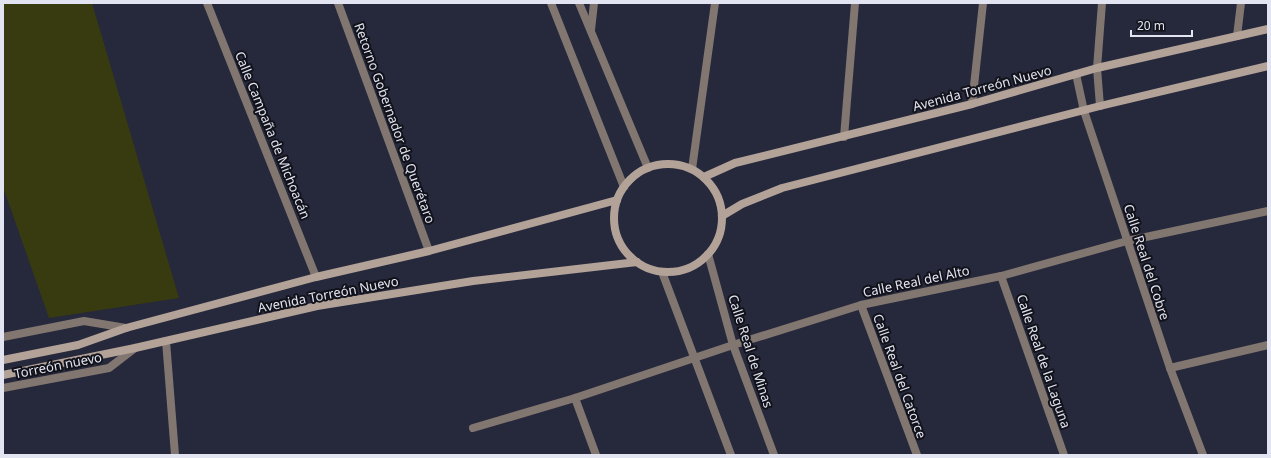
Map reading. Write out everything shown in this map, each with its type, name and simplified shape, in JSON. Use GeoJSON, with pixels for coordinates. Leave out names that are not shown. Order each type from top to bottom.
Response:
{"type":"FeatureCollection","features":[{"type":"Feature","properties":{"kind":"main road","name":"Avenida Torreón Nuevo"},"geometry":{"type":"LineString","coordinates":[[704,177],[735,162],[844,137],[972,104],[1097,68],[1268,29]]}},
{"type":"Feature","properties":{"kind":"main road"},"geometry":{"type":"LineString","coordinates":[[722,216],[742,204],[782,188],[1100,106],[1268,66]]}},
{"type":"Feature","properties":{"kind":"main road"},"geometry":{"type":"LineString","coordinates":[[662,164],[677,164],[692,169],[704,177],[717,195],[722,216],[721,230],[716,243],[708,254],[698,263],[687,269],[675,272],[662,272],[649,268],[637,262],[619,241],[615,227],[615,213],[618,200],[624,187],[634,176],[648,168],[662,164]]}},
{"type":"Feature","properties":{"kind":"main road","name":"Avenida Torreón Nuevo"},"geometry":{"type":"LineString","coordinates":[[3,360],[78,345],[126,328],[316,277],[429,251],[618,200]]}},
{"type":"Feature","properties":{"kind":"main road","name":"Avenida Torreón Nuevo"},"geometry":{"type":"LineString","coordinates":[[3,375],[136,348],[317,306],[473,281],[637,262]]}},
{"type":"Feature","properties":{"kind":"street","name":"Calle Campaña de Michoacán"},"geometry":{"type":"LineString","coordinates":[[207,3],[316,277]]}},
{"type":"Feature","properties":{"kind":"street","name":"Retorno Gobernador de Querétaro"},"geometry":{"type":"LineString","coordinates":[[338,3],[429,251]]}},
{"type":"Feature","properties":{"kind":"street"},"geometry":{"type":"LineString","coordinates":[[551,3],[624,187]]}},
{"type":"Feature","properties":{"kind":"street"},"geometry":{"type":"LineString","coordinates":[[579,3],[648,168]]}},
{"type":"Feature","properties":{"kind":"street"},"geometry":{"type":"LineString","coordinates":[[591,30],[594,3]]}},
{"type":"Feature","properties":{"kind":"street"},"geometry":{"type":"LineString","coordinates":[[692,169],[716,3]]}},
{"type":"Feature","properties":{"kind":"street"},"geometry":{"type":"LineString","coordinates":[[844,137],[855,3]]}},
{"type":"Feature","properties":{"kind":"street"},"geometry":{"type":"LineString","coordinates":[[972,104],[983,3]]}},
{"type":"Feature","properties":{"kind":"street"},"geometry":{"type":"LineString","coordinates":[[1100,106],[1097,68],[1102,3]]}},
{"type":"Feature","properties":{"kind":"street"},"geometry":{"type":"LineString","coordinates":[[1237,36],[1241,3]]}},
{"type":"Feature","properties":{"kind":"street","name":"Calle Real del Cobre"},"geometry":{"type":"LineString","coordinates":[[1076,74],[1084,111],[1170,368],[1203,455]]}},
{"type":"Feature","properties":{"kind":"street","name":"Calle Real del Alto"},"geometry":{"type":"LineString","coordinates":[[473,428],[575,398],[733,345],[861,305],[1001,276],[1128,242],[1268,211]]}},
{"type":"Feature","properties":{"kind":"street","name":"Calle Real de Minas"},"geometry":{"type":"LineString","coordinates":[[708,254],[733,345],[774,455]]}},
{"type":"Feature","properties":{"kind":"street"},"geometry":{"type":"LineString","coordinates":[[662,272],[732,455]]}},
{"type":"Feature","properties":{"kind":"street","name":"Calle Real de la Laguna"},"geometry":{"type":"LineString","coordinates":[[1001,276],[1064,455]]}},
{"type":"Feature","properties":{"kind":"street","name":"Calle Real del Catorce"},"geometry":{"type":"LineString","coordinates":[[861,305],[917,455]]}},
{"type":"Feature","properties":{"kind":"street"},"geometry":{"type":"LineString","coordinates":[[3,337],[84,321],[126,328]]}},
{"type":"Feature","properties":{"kind":"street"},"geometry":{"type":"LineString","coordinates":[[166,341],[175,455]]}},
{"type":"Feature","properties":{"kind":"street"},"geometry":{"type":"LineString","coordinates":[[1170,368],[1268,345]]}},
{"type":"Feature","properties":{"kind":"street","name":"Torreón nuevo"},"geometry":{"type":"LineString","coordinates":[[3,388],[109,368],[136,348]]}},
{"type":"Feature","properties":{"kind":"street"},"geometry":{"type":"LineString","coordinates":[[575,398],[596,455]]}},
{"type":"Feature","properties":{"kind":"green space"},"geometry":{"type":"Polygon","coordinates":[[[3,3],[92,3],[179,298],[49,318],[3,187],[3,3]]]}}]}
